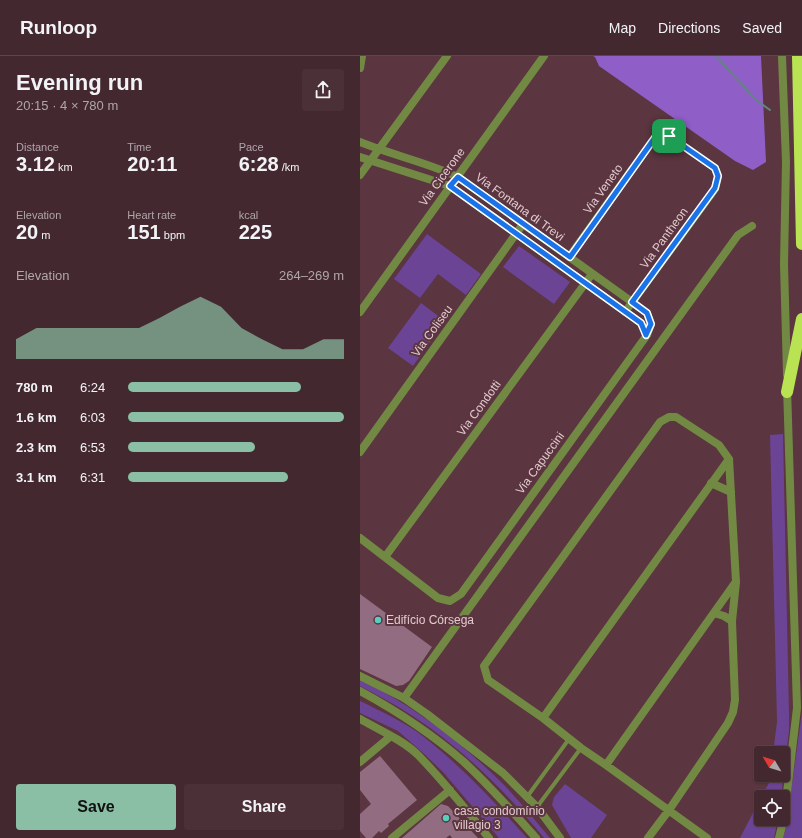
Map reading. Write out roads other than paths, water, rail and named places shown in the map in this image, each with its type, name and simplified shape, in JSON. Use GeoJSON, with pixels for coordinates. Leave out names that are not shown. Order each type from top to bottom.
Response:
{"type":"FeatureCollection","features":[{"type":"Feature","properties":{"kind":"highway"},"geometry":{"type":"LineString","coordinates":[[798,56],[802,244]]}},
{"type":"Feature","properties":{"kind":"highway"},"geometry":{"type":"LineString","coordinates":[[787,392],[802,319]]}},
{"type":"Feature","properties":{"kind":"street"},"geometry":{"type":"LineString","coordinates":[[360,68],[362,56]]}},
{"type":"Feature","properties":{"kind":"street"},"geometry":{"type":"LineString","coordinates":[[361,172],[372,160],[447,56]]}},
{"type":"Feature","properties":{"kind":"street","name":"Via Cicerone"},"geometry":{"type":"LineString","coordinates":[[360,312],[544,56]]}},
{"type":"Feature","properties":{"kind":"street"},"geometry":{"type":"LineString","coordinates":[[779,838],[784,818],[797,708],[784,264],[786,162],[782,56]]}},
{"type":"Feature","properties":{"kind":"street","name":"Via Pantheon"},"geometry":{"type":"LineString","coordinates":[[625,312],[715,188],[718,176],[715,168],[669,136],[656,136]]}},
{"type":"Feature","properties":{"kind":"street","name":"Via Veneto"},"geometry":{"type":"LineString","coordinates":[[570,257],[656,136]]}},
{"type":"Feature","properties":{"kind":"street","name":"Via Fontana di Trevi"},"geometry":{"type":"LineString","coordinates":[[360,142],[379,150],[438,167],[458,177],[647,313],[651,324],[646,335]]}},
{"type":"Feature","properties":{"kind":"street","name":"Via Fontana di Trevi"},"geometry":{"type":"LineString","coordinates":[[360,157],[450,186],[641,323],[646,335]]}},
{"type":"Feature","properties":{"kind":"street","name":"Via Coliseu"},"geometry":{"type":"LineString","coordinates":[[360,452],[523,224]]}},
{"type":"Feature","properties":{"kind":"street"},"geometry":{"type":"LineString","coordinates":[[404,698],[738,235],[752,226]]}},
{"type":"Feature","properties":{"kind":"street","name":"Via Condotti"},"geometry":{"type":"LineString","coordinates":[[385,557],[592,274]]}},
{"type":"Feature","properties":{"kind":"street","name":"Via Capuccini"},"geometry":{"type":"LineString","coordinates":[[385,557],[438,598],[450,600],[461,594],[646,335]]}},
{"type":"Feature","properties":{"kind":"street"},"geometry":{"type":"LineString","coordinates":[[648,838],[669,810],[728,722],[733,712],[735,700],[732,622],[736,582],[729,459],[719,445],[676,417],[669,417],[660,422],[655,428],[484,666],[488,680],[543,718],[581,748],[606,765],[669,810],[708,838]]}},
{"type":"Feature","properties":{"kind":"street"},"geometry":{"type":"LineString","coordinates":[[543,718],[729,459]]}},
{"type":"Feature","properties":{"kind":"street"},"geometry":{"type":"LineString","coordinates":[[711,484],[730,492]]}},
{"type":"Feature","properties":{"kind":"street"},"geometry":{"type":"LineString","coordinates":[[360,538],[385,557]]}},
{"type":"Feature","properties":{"kind":"street"},"geometry":{"type":"LineString","coordinates":[[606,765],[736,582]]}},
{"type":"Feature","properties":{"kind":"street"},"geometry":{"type":"LineString","coordinates":[[714,612],[724,616],[732,622]]}},
{"type":"Feature","properties":{"kind":"street"},"geometry":{"type":"LineString","coordinates":[[360,676],[404,698],[503,773],[537,807],[560,838]]}},
{"type":"Feature","properties":{"kind":"street"},"geometry":{"type":"LineString","coordinates":[[360,691],[396,711],[426,732],[463,762],[536,838]]}},
{"type":"Feature","properties":{"kind":"street"},"geometry":{"type":"LineString","coordinates":[[360,719],[391,736],[417,754],[450,790],[489,838]]}},
{"type":"Feature","properties":{"kind":"street"},"geometry":{"type":"LineString","coordinates":[[360,762],[391,736]]}},
{"type":"Feature","properties":{"kind":"street"},"geometry":{"type":"LineString","coordinates":[[392,838],[450,790]]}},
{"type":"Feature","properties":{"kind":"lane"},"geometry":{"type":"LineString","coordinates":[[527,797],[569,739]]}},
{"type":"Feature","properties":{"kind":"lane"},"geometry":{"type":"LineString","coordinates":[[537,807],[581,748]]}},
{"type":"Feature","properties":{"kind":"waterway"},"geometry":{"type":"LineString","coordinates":[[716,56],[756,100],[770,110]]}},
{"type":"Feature","properties":{"kind":"place","name":"Edifício Córsega"},"geometry":{"type":"Point","coordinates":[378,620]}},
{"type":"Feature","properties":{"kind":"place","name":"casa condomínio villagio 3"},"geometry":{"type":"Point","coordinates":[446,818]}}]}
